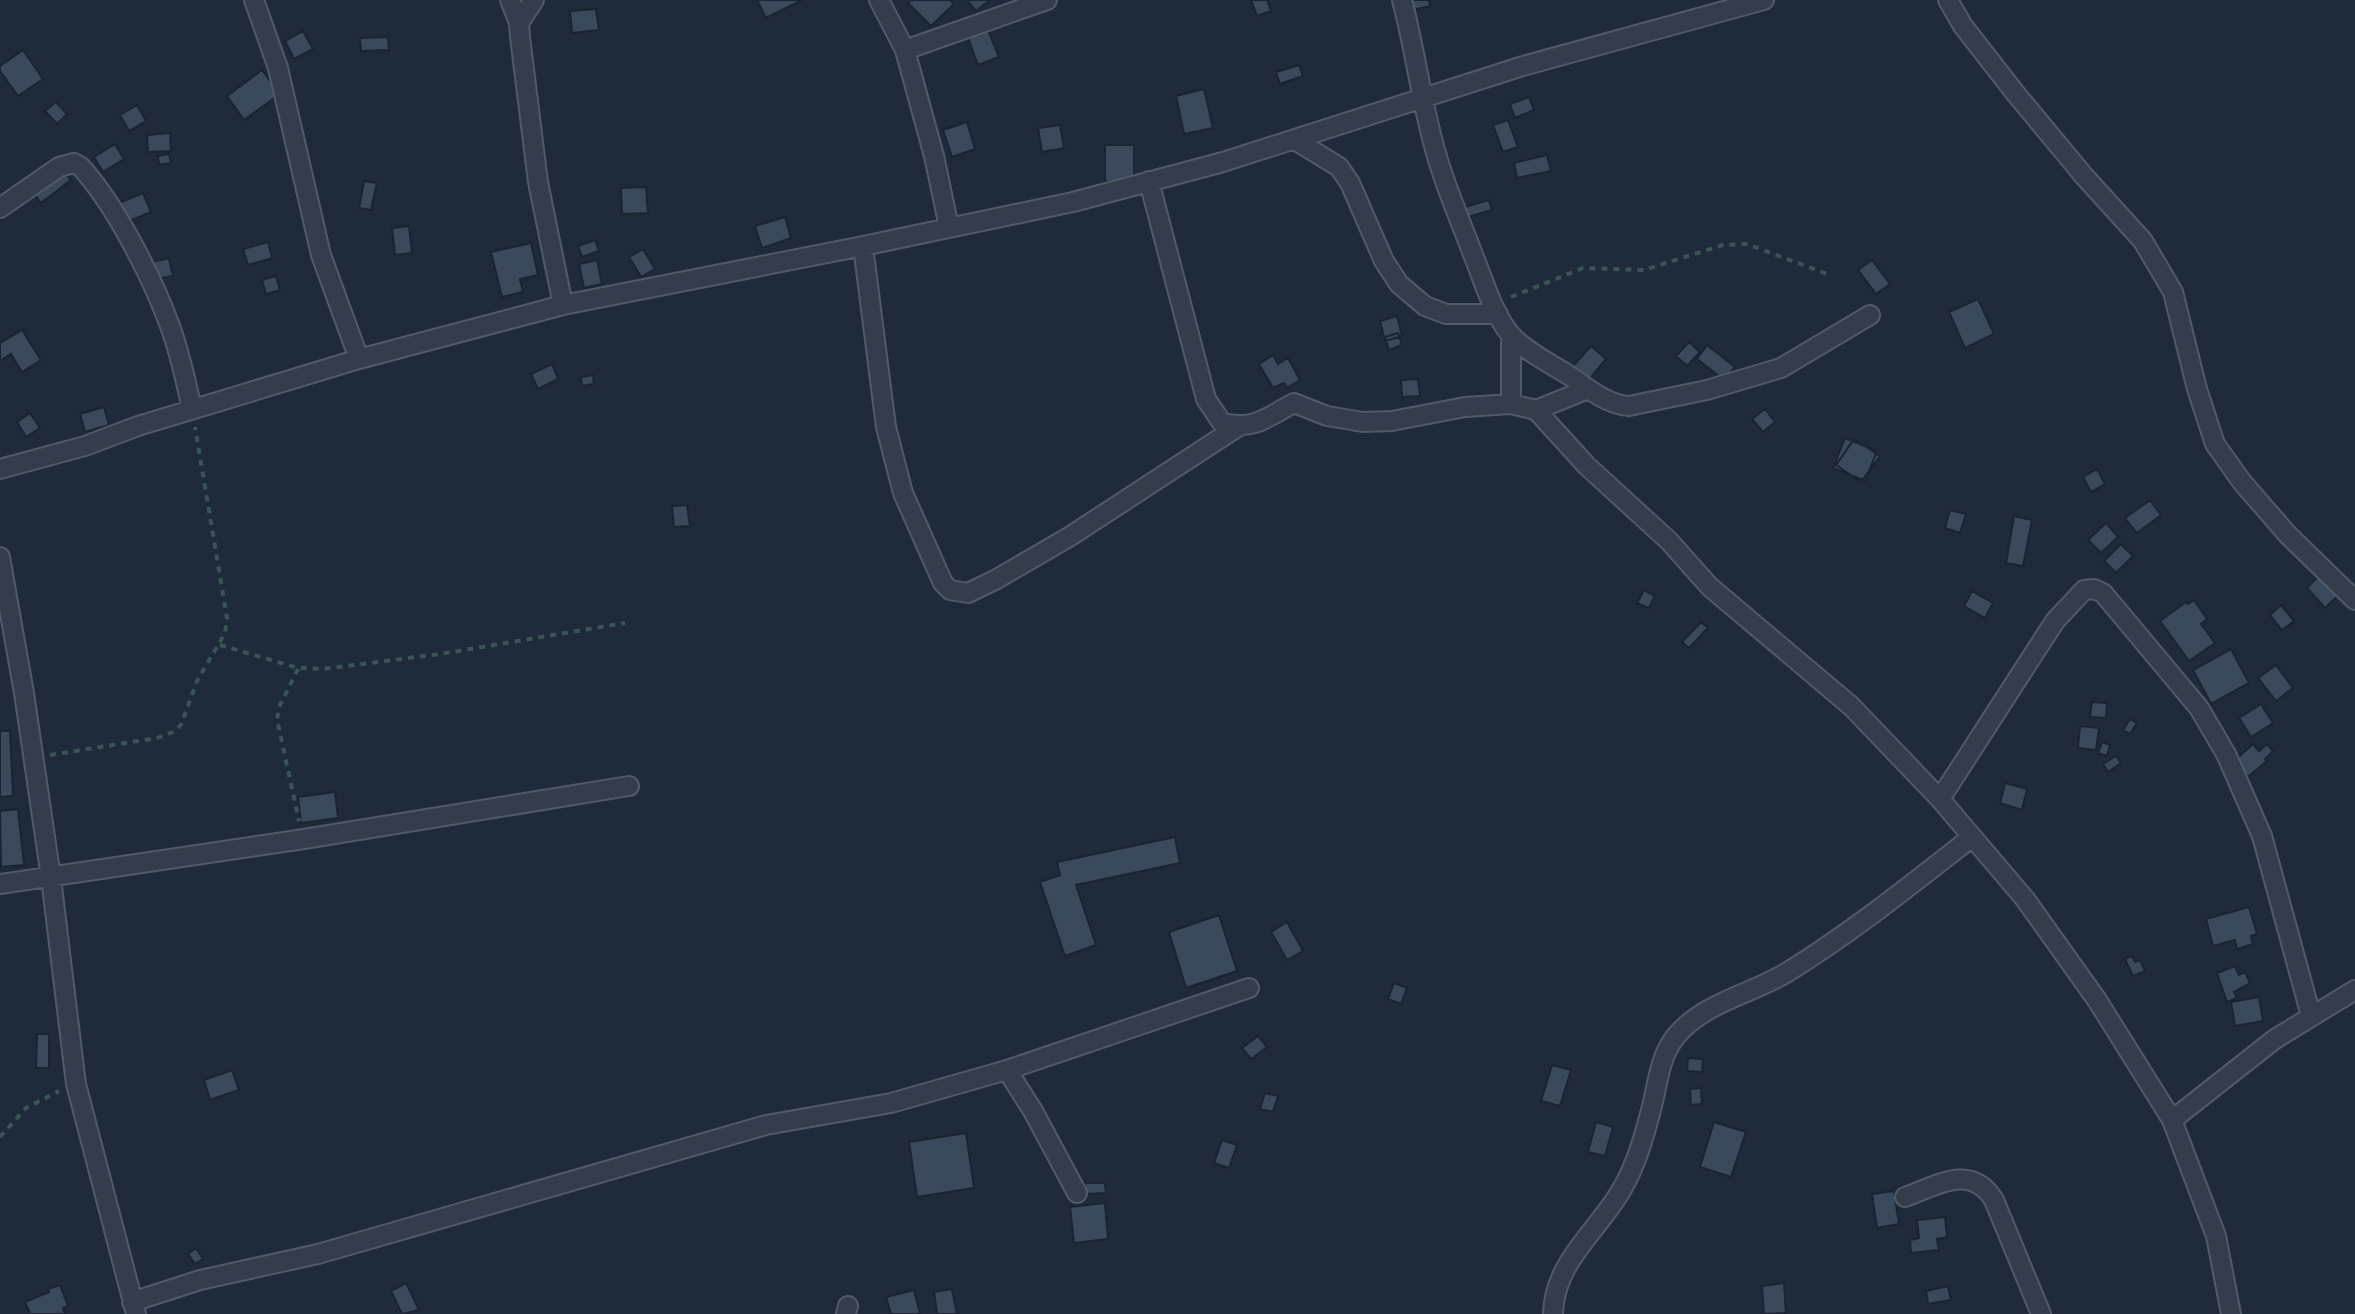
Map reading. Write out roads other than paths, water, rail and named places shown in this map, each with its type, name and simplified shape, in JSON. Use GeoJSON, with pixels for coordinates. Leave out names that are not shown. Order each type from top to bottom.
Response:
{"type":"FeatureCollection","features":[{"type":"Feature","properties":{"kind":"street"},"geometry":{"type":"LineString","coordinates":[[254,0],[278,68],[321,255],[359,359]]}},
{"type":"Feature","properties":{"kind":"street"},"geometry":{"type":"LineString","coordinates":[[510,0],[519,23],[528,118],[563,305]]}},
{"type":"Feature","properties":{"kind":"street"},"geometry":{"type":"LineString","coordinates":[[519,23],[534,0]]}},
{"type":"Feature","properties":{"kind":"street"},"geometry":{"type":"LineString","coordinates":[[879,0],[905,50],[934,156],[949,227]]}},
{"type":"Feature","properties":{"kind":"street"},"geometry":{"type":"LineString","coordinates":[[905,50],[1047,0]]}},
{"type":"Feature","properties":{"kind":"street"},"geometry":{"type":"LineString","coordinates":[[1402,0],[1438,161],[1496,309],[1511,336],[1588,389],[1621,406],[1707,390],[1781,368],[1870,315]]}},
{"type":"Feature","properties":{"kind":"street"},"geometry":{"type":"LineString","coordinates":[[0,469],[85,446],[192,409],[359,359],[563,305],[1073,202],[1223,162],[1422,97],[1764,0]]}},
{"type":"Feature","properties":{"kind":"street"},"geometry":{"type":"LineString","coordinates":[[1948,0],[1963,26],[2016,94],[2143,241],[2173,292],[2197,389],[2215,444],[2242,482],[2288,535],[2355,600]]}},
{"type":"Feature","properties":{"kind":"street"},"geometry":{"type":"LineString","coordinates":[[1295,140],[1339,167],[1350,183],[1384,261],[1399,284],[1425,306],[1446,314],[1496,309]]}},
{"type":"Feature","properties":{"kind":"street"},"geometry":{"type":"LineString","coordinates":[[0,208],[59,167],[74,163],[80,166],[103,197],[148,277],[170,326],[192,409]]}},
{"type":"Feature","properties":{"kind":"street"},"geometry":{"type":"LineString","coordinates":[[1149,181],[1206,399],[1222,423],[1239,426],[1259,423],[1294,403],[1327,416],[1363,422],[1392,421],[1465,407],[1511,404],[1536,410],[1587,466],[1669,541],[1710,587],[1851,706],[1940,799],[2025,899],[2061,947],[2172,1120],[2216,1236],[2231,1314]]}},
{"type":"Feature","properties":{"kind":"street"},"geometry":{"type":"LineString","coordinates":[[863,246],[886,427],[903,493],[943,583],[950,590],[968,593],[995,580],[1069,537],[1239,426]]}},
{"type":"Feature","properties":{"kind":"street"},"geometry":{"type":"LineString","coordinates":[[1511,336],[1511,404]]}},
{"type":"Feature","properties":{"kind":"street"},"geometry":{"type":"LineString","coordinates":[[1536,410],[1588,389]]}},
{"type":"Feature","properties":{"kind":"street"},"geometry":{"type":"LineString","coordinates":[[0,557],[51,878],[76,1084],[134,1308],[200,1280],[318,1254],[766,1125],[891,1103],[1007,1070],[1249,988]]}},
{"type":"Feature","properties":{"kind":"street"},"geometry":{"type":"LineString","coordinates":[[1940,799],[2055,621],[2084,590],[2094,589],[2103,593],[2199,708],[2226,754],[2262,836],[2311,1016]]}},
{"type":"Feature","properties":{"kind":"street"},"geometry":{"type":"LineString","coordinates":[[0,884],[629,786]]}},
{"type":"Feature","properties":{"kind":"street"},"geometry":{"type":"LineString","coordinates":[[1558,1312],[1555,1291],[1561,1274],[1622,1189],[1641,1148],[1665,1052],[1678,1034],[1719,1004],[1786,973],[1922,877],[1972,837]]}},
{"type":"Feature","properties":{"kind":"street"},"geometry":{"type":"LineString","coordinates":[[2172,1120],[2255,1054],[2355,990]]}},
{"type":"Feature","properties":{"kind":"street"},"geometry":{"type":"LineString","coordinates":[[1007,1070],[1077,1193]]}},
{"type":"Feature","properties":{"kind":"street"},"geometry":{"type":"LineString","coordinates":[[1905,1197],[1967,1179],[1986,1186],[2041,1314]]}}]}
